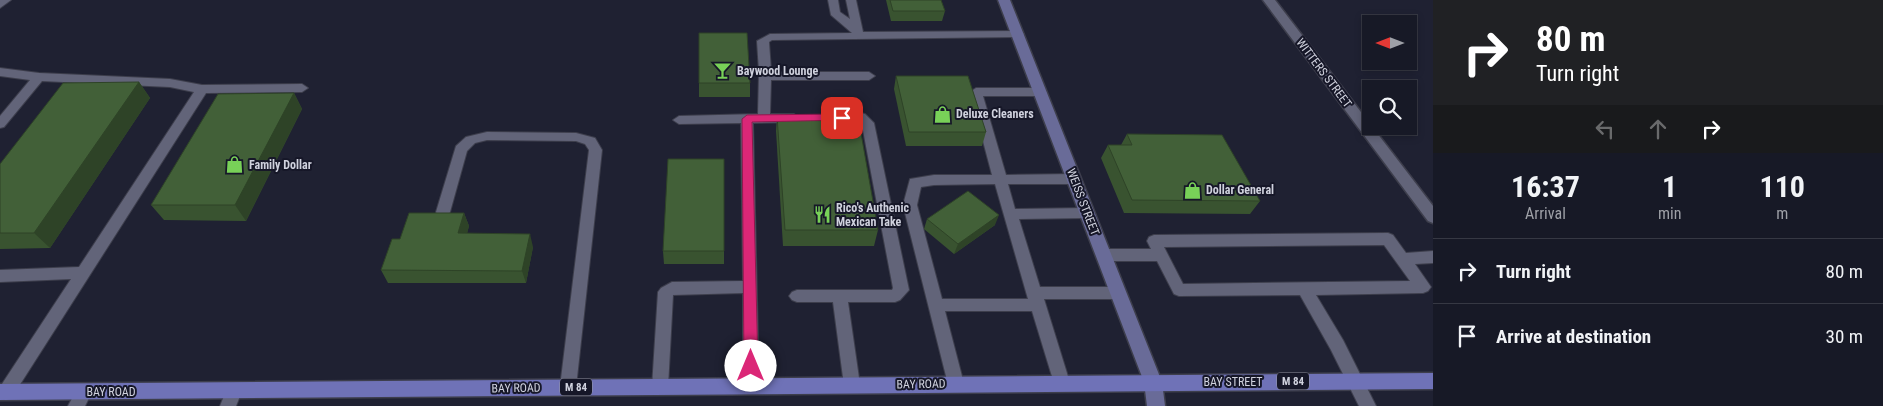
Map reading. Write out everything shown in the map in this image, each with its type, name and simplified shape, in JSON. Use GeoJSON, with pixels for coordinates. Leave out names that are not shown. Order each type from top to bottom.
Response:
{"type":"FeatureCollection","features":[{"type":"Feature","properties":{"kind":"main road","name":"BAY STREET"},"geometry":{"type":"LineString","coordinates":[[1152,382],[1433,381]]}},
{"type":"Feature","properties":{"kind":"main road","name":"BAY ROAD"},"geometry":{"type":"LineString","coordinates":[[3,392],[80,399],[231,398],[568,388],[1152,382]]}},
{"type":"Feature","properties":{"kind":"street","name":"WEISS STREET"},"geometry":{"type":"LineString","coordinates":[[1004,0],[1152,382],[1156,406]]}},
{"type":"Feature","properties":{"kind":"street","name":"WITTERS STREET"},"geometry":{"type":"LineString","coordinates":[[1270,0],[1433,217]]}},
{"type":"Feature","properties":{"kind":"lane"},"geometry":{"type":"LineString","coordinates":[[0,5],[6,0]]}},
{"type":"Feature","properties":{"kind":"lane"},"geometry":{"type":"LineString","coordinates":[[833,0],[835,13],[858,34]]}},
{"type":"Feature","properties":{"kind":"lane"},"geometry":{"type":"LineString","coordinates":[[850,0],[858,34]]}},
{"type":"Feature","properties":{"kind":"lane"},"geometry":{"type":"LineString","coordinates":[[764,119],[765,72],[763,41],[770,37],[858,34],[1018,34]]}},
{"type":"Feature","properties":{"kind":"lane"},"geometry":{"type":"LineString","coordinates":[[0,72],[39,77],[170,83],[202,89],[302,88]]}},
{"type":"Feature","properties":{"kind":"lane"},"geometry":{"type":"LineString","coordinates":[[765,72],[772,76],[869,76]]}},
{"type":"Feature","properties":{"kind":"lane"},"geometry":{"type":"LineString","coordinates":[[0,124],[39,77]]}},
{"type":"Feature","properties":{"kind":"lane"},"geometry":{"type":"LineString","coordinates":[[3,392],[83,273],[202,89]]}},
{"type":"Feature","properties":{"kind":"lane"},"geometry":{"type":"LineString","coordinates":[[1040,92],[976,92],[999,180],[1062,383]]}},
{"type":"Feature","properties":{"kind":"lane"},"geometry":{"type":"LineString","coordinates":[[679,120],[803,118]]}},
{"type":"Feature","properties":{"kind":"lane"},"geometry":{"type":"LineString","coordinates":[[798,296],[895,296],[901,290],[868,123],[861,118],[832,118]]}},
{"type":"Feature","properties":{"kind":"lane"},"geometry":{"type":"LineString","coordinates":[[747,119],[751,386]]}},
{"type":"Feature","properties":{"kind":"lane"},"geometry":{"type":"LineString","coordinates":[[443,212],[461,149],[471,140],[487,136],[576,137],[590,141],[596,150],[568,388]]}},
{"type":"Feature","properties":{"kind":"lane"},"geometry":{"type":"LineString","coordinates":[[956,384],[910,205],[915,183],[934,180],[1074,179]]}},
{"type":"Feature","properties":{"kind":"lane"},"geometry":{"type":"LineString","coordinates":[[1010,214],[1086,212]]}},
{"type":"Feature","properties":{"kind":"lane"},"geometry":{"type":"LineString","coordinates":[[1388,239],[1423,287],[1179,290],[1161,255],[1154,240],[1388,239]]}},
{"type":"Feature","properties":{"kind":"lane"},"geometry":{"type":"LineString","coordinates":[[1103,255],[1161,255]]}},
{"type":"Feature","properties":{"kind":"lane"},"geometry":{"type":"LineString","coordinates":[[1402,259],[1433,257]]}},
{"type":"Feature","properties":{"kind":"lane"},"geometry":{"type":"LineString","coordinates":[[0,276],[83,273]]}},
{"type":"Feature","properties":{"kind":"lane"},"geometry":{"type":"LineString","coordinates":[[660,387],[666,292],[672,288],[751,288]]}},
{"type":"Feature","properties":{"kind":"lane"},"geometry":{"type":"LineString","coordinates":[[1304,289],[1357,381],[1368,406]]}},
{"type":"Feature","properties":{"kind":"lane"},"geometry":{"type":"LineString","coordinates":[[936,305],[1118,293]]}},
{"type":"Feature","properties":{"kind":"lane"},"geometry":{"type":"LineString","coordinates":[[840,296],[852,385]]}},
{"type":"Feature","properties":{"kind":"building"},"geometry":{"type":"Polygon","coordinates":[[[890,0],[941,0],[945,11],[893,11],[890,0]]]}},
{"type":"Feature","properties":{"kind":"building","name":"Baywood Lounge"},"geometry":{"type":"Polygon","coordinates":[[[699,33],[747,33],[750,83],[699,83],[699,33]]]}},
{"type":"Feature","properties":{"kind":"building"},"geometry":{"type":"Polygon","coordinates":[[[896,76],[968,76],[986,132],[909,132],[896,76]]]}},
{"type":"Feature","properties":{"kind":"building"},"geometry":{"type":"Polygon","coordinates":[[[139,82],[34,233],[0,233],[0,164],[63,83],[139,82]]]}},
{"type":"Feature","properties":{"kind":"building","name":"Family Dollar"},"geometry":{"type":"Polygon","coordinates":[[[294,93],[235,205],[151,205],[218,94],[294,93]]]}},
{"type":"Feature","properties":{"kind":"building"},"geometry":{"type":"Polygon","coordinates":[[[777,116],[858,116],[878,230],[785,230],[777,116]]]}},
{"type":"Feature","properties":{"kind":"building"},"geometry":{"type":"Polygon","coordinates":[[[1127,134],[1222,135],[1260,201],[1132,200],[1108,145],[1132,145],[1127,134]]]}},
{"type":"Feature","properties":{"kind":"building"},"geometry":{"type":"Polygon","coordinates":[[[668,159],[724,159],[724,251],[663,251],[668,159]]]}},
{"type":"Feature","properties":{"kind":"building"},"geometry":{"type":"Polygon","coordinates":[[[968,191],[999,215],[958,244],[927,219],[968,191]]]}},
{"type":"Feature","properties":{"kind":"building"},"geometry":{"type":"Polygon","coordinates":[[[409,213],[464,213],[458,233],[530,234],[522,271],[381,270],[392,239],[400,239],[409,213]]]}},
{"type":"Feature","properties":{"kind":"place","name":"Baywood Lounge"},"geometry":{"type":"Point","coordinates":[723,71]}},
{"type":"Feature","properties":{"kind":"place","name":"Deluxe Cleaners"},"geometry":{"type":"Point","coordinates":[942,114]}},
{"type":"Feature","properties":{"kind":"place","name":"Family Dollar"},"geometry":{"type":"Point","coordinates":[235,165]}},
{"type":"Feature","properties":{"kind":"place","name":"Dollar General"},"geometry":{"type":"Point","coordinates":[1192,190]}},
{"type":"Feature","properties":{"kind":"place","name":"Rico's Authenic Mexican Take"},"geometry":{"type":"Point","coordinates":[822,215]}},
{"type":"Feature","properties":{"kind":"route"},"geometry":{"type":"LineString","coordinates":[[751,366],[747,119],[842,118]]}}]}
